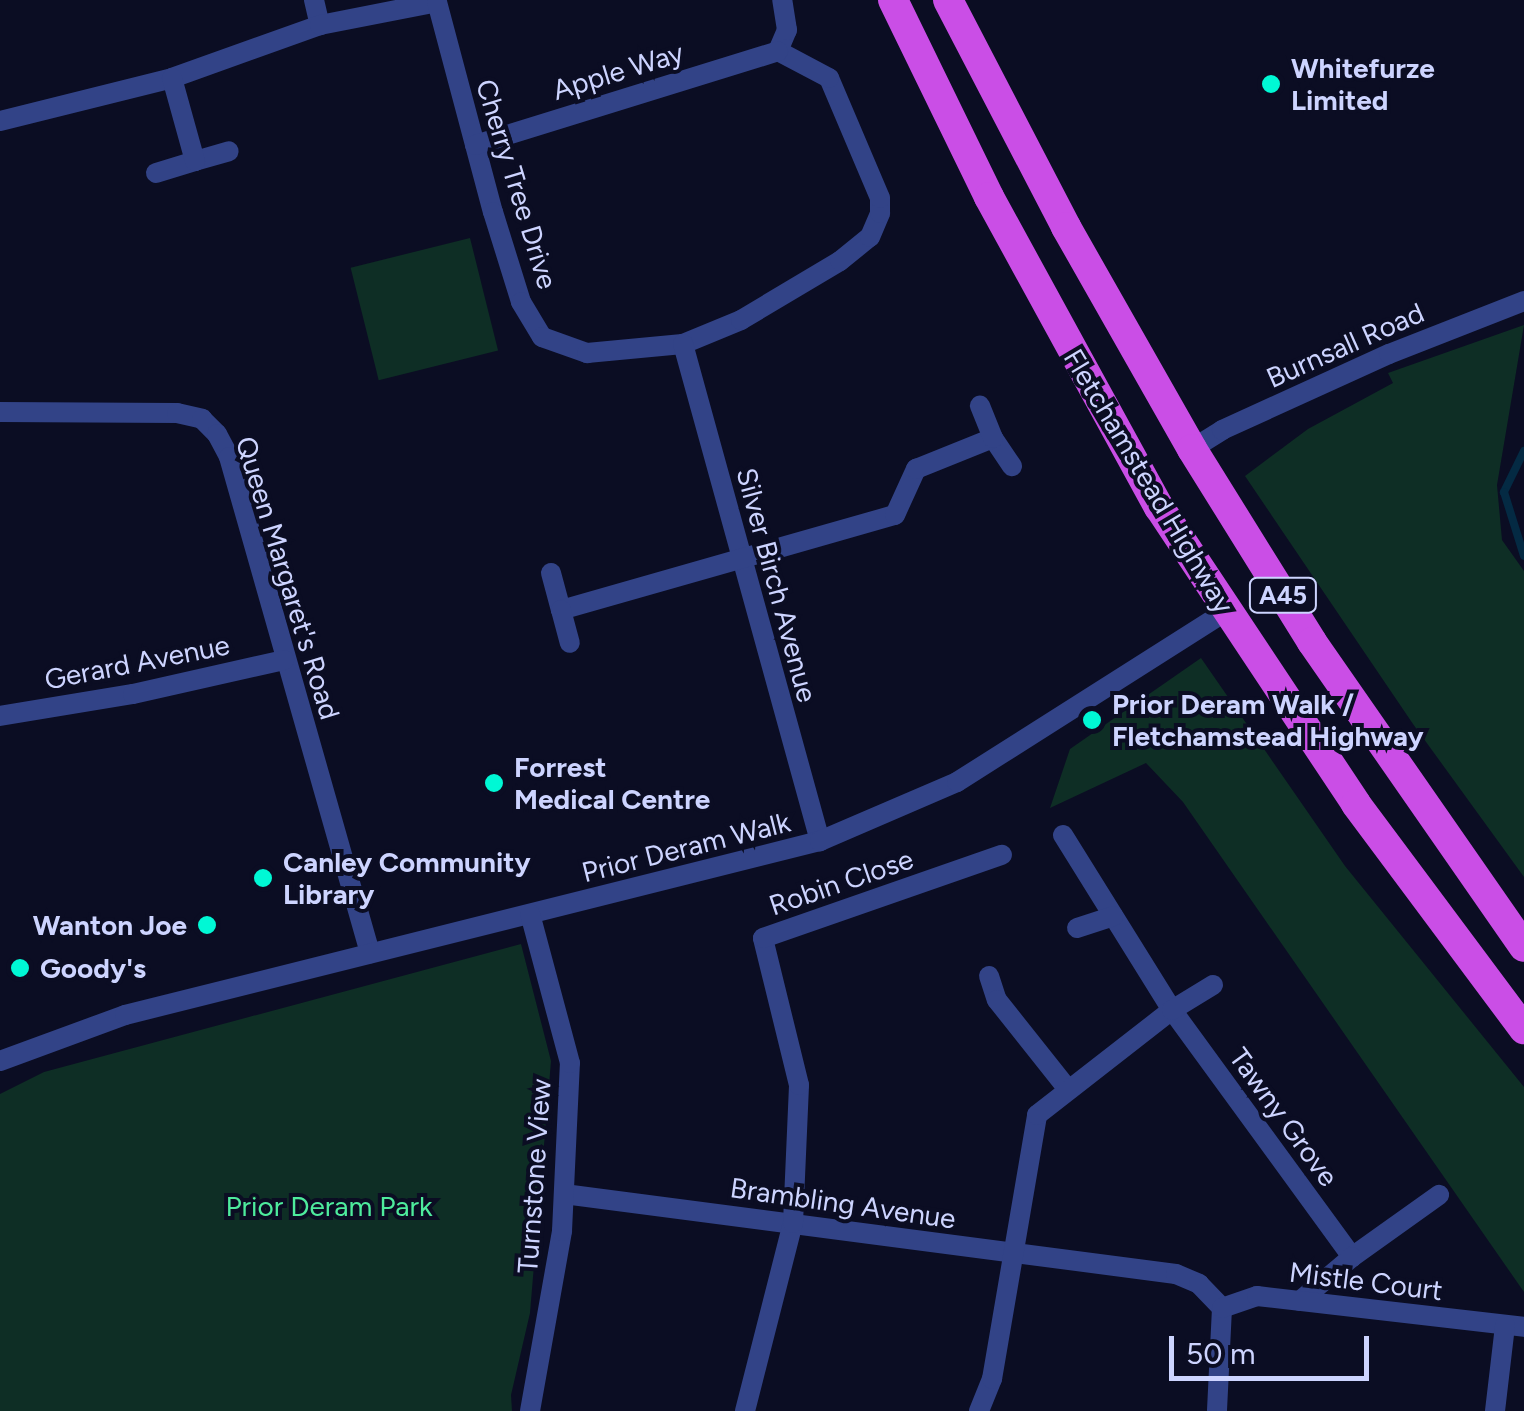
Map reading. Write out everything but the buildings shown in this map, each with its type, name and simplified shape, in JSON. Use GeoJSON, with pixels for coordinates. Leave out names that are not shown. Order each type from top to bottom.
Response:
{"type":"FeatureCollection","features":[{"type":"Feature","properties":{"kind":"highway","name":"Fletchamstead Highway"},"geometry":{"type":"LineString","coordinates":[[893,0],[988,197],[1097,400],[1225,612],[1356,804],[1524,1029]]}},
{"type":"Feature","properties":{"kind":"highway","name":"Fletchamstead Highway"},"geometry":{"type":"LineString","coordinates":[[948,0],[1066,227],[1192,449],[1312,642],[1524,947]]}},
{"type":"Feature","properties":{"kind":"street"},"geometry":{"type":"LineString","coordinates":[[314,0],[320,25]]}},
{"type":"Feature","properties":{"kind":"street"},"geometry":{"type":"LineString","coordinates":[[778,51],[786,30],[782,0]]}},
{"type":"Feature","properties":{"kind":"street","name":"Cherry Tree Drive"},"geometry":{"type":"LineString","coordinates":[[0,121],[172,78],[320,25],[440,1],[475,145],[521,302],[542,337],[586,353],[683,344],[740,320],[840,262],[875,230],[880,198],[828,78],[778,51]]}},
{"type":"Feature","properties":{"kind":"street","name":"Apple Way"},"geometry":{"type":"LineString","coordinates":[[475,145],[778,51]]}},
{"type":"Feature","properties":{"kind":"street"},"geometry":{"type":"LineString","coordinates":[[172,78],[195,161]]}},
{"type":"Feature","properties":{"kind":"street"},"geometry":{"type":"LineString","coordinates":[[156,172],[229,151]]}},
{"type":"Feature","properties":{"kind":"street","name":"Burnsall Road"},"geometry":{"type":"LineString","coordinates":[[1192,449],[1222,430],[1389,354],[1524,301]]}},
{"type":"Feature","properties":{"kind":"street","name":"Silver Birch Avenue"},"geometry":{"type":"LineString","coordinates":[[683,344],[820,841]]}},
{"type":"Feature","properties":{"kind":"street"},"geometry":{"type":"LineString","coordinates":[[980,406],[992,438],[1012,466]]}},
{"type":"Feature","properties":{"kind":"street","name":"Queen Margaret's Road"},"geometry":{"type":"LineString","coordinates":[[0,412],[177,413],[202,418],[229,458],[370,953]]}},
{"type":"Feature","properties":{"kind":"street"},"geometry":{"type":"LineString","coordinates":[[561,610],[895,514],[916,469],[992,438]]}},
{"type":"Feature","properties":{"kind":"street"},"geometry":{"type":"LineString","coordinates":[[551,574],[570,643]]}},
{"type":"Feature","properties":{"kind":"street","name":"Prior Deram Walk"},"geometry":{"type":"LineString","coordinates":[[0,1061],[125,1014],[820,841],[957,782],[1225,612]]}},
{"type":"Feature","properties":{"kind":"street","name":"Gerard Avenue"},"geometry":{"type":"LineString","coordinates":[[0,716],[132,694],[284,660]]}},
{"type":"Feature","properties":{"kind":"street","name":"Tawny Grove"},"geometry":{"type":"LineString","coordinates":[[1063,836],[1172,1010],[1352,1257]]}},
{"type":"Feature","properties":{"kind":"street","name":"Robin Close"},"geometry":{"type":"LineString","coordinates":[[793,1224],[799,1084],[763,938],[991,863]]}},
{"type":"Feature","properties":{"kind":"street","name":"Turnstone View"},"geometry":{"type":"LineString","coordinates":[[528,1410],[547,1327],[564,1194],[570,1063],[530,914]]}},
{"type":"Feature","properties":{"kind":"street"},"geometry":{"type":"LineString","coordinates":[[1076,928],[1112,916]]}},
{"type":"Feature","properties":{"kind":"street"},"geometry":{"type":"LineString","coordinates":[[989,976],[997,1000],[1067,1088]]}},
{"type":"Feature","properties":{"kind":"street"},"geometry":{"type":"LineString","coordinates":[[979,1411],[992,1379],[1037,1115],[1172,1010],[1213,986]]}},
{"type":"Feature","properties":{"kind":"street","name":"Brambling Avenue"},"geometry":{"type":"LineString","coordinates":[[564,1194],[1176,1274],[1200,1284],[1222,1308]]}},
{"type":"Feature","properties":{"kind":"street"},"geometry":{"type":"LineString","coordinates":[[1300,1301],[1352,1257],[1439,1195]]}},
{"type":"Feature","properties":{"kind":"street"},"geometry":{"type":"LineString","coordinates":[[745,1411],[793,1224]]}},
{"type":"Feature","properties":{"kind":"street","name":"Mistle Court"},"geometry":{"type":"LineString","coordinates":[[1222,1308],[1256,1296],[1514,1326],[1495,1411]]}},
{"type":"Feature","properties":{"kind":"street"},"geometry":{"type":"LineString","coordinates":[[1217,1411],[1222,1308]]}},
{"type":"Feature","properties":{"kind":"green space"},"geometry":{"type":"Polygon","coordinates":[[[470,238],[498,351],[379,380],[351,268],[470,238]]]}},
{"type":"Feature","properties":{"kind":"green space"},"geometry":{"type":"Polygon","coordinates":[[[1524,325],[1497,485],[1502,540],[1524,571],[1524,877],[1413,724],[1245,476],[1308,429],[1393,383],[1388,373],[1524,325]]]}},
{"type":"Feature","properties":{"kind":"green space"},"geometry":{"type":"Polygon","coordinates":[[[1201,658],[1345,866],[1524,1087],[1524,1292],[1183,802],[1146,763],[1050,808],[1070,749],[1201,658]]]}},
{"type":"Feature","properties":{"kind":"green space","name":"Prior Deram Park"},"geometry":{"type":"Polygon","coordinates":[[[521,944],[551,1061],[530,1313],[511,1395],[512,1411],[0,1411],[0,1094],[44,1072],[521,944]]]}},
{"type":"Feature","properties":{"kind":"waterway"},"geometry":{"type":"LineString","coordinates":[[1524,451],[1504,492],[1524,556]]}},
{"type":"Feature","properties":{"kind":"place","name":"Whitefurze Limited"},"geometry":{"type":"Point","coordinates":[1271,84]}},
{"type":"Feature","properties":{"kind":"place","name":"Prior Deram Walk / Fletchamstead Highway"},"geometry":{"type":"Point","coordinates":[1092,720]}},
{"type":"Feature","properties":{"kind":"place","name":"Forrest Medical Centre"},"geometry":{"type":"Point","coordinates":[494,783]}},
{"type":"Feature","properties":{"kind":"place","name":"Canley Community Library"},"geometry":{"type":"Point","coordinates":[263,878]}},
{"type":"Feature","properties":{"kind":"place","name":"Wanton Joe"},"geometry":{"type":"Point","coordinates":[207,925]}},
{"type":"Feature","properties":{"kind":"place","name":"Goody's"},"geometry":{"type":"Point","coordinates":[20,968]}}]}
